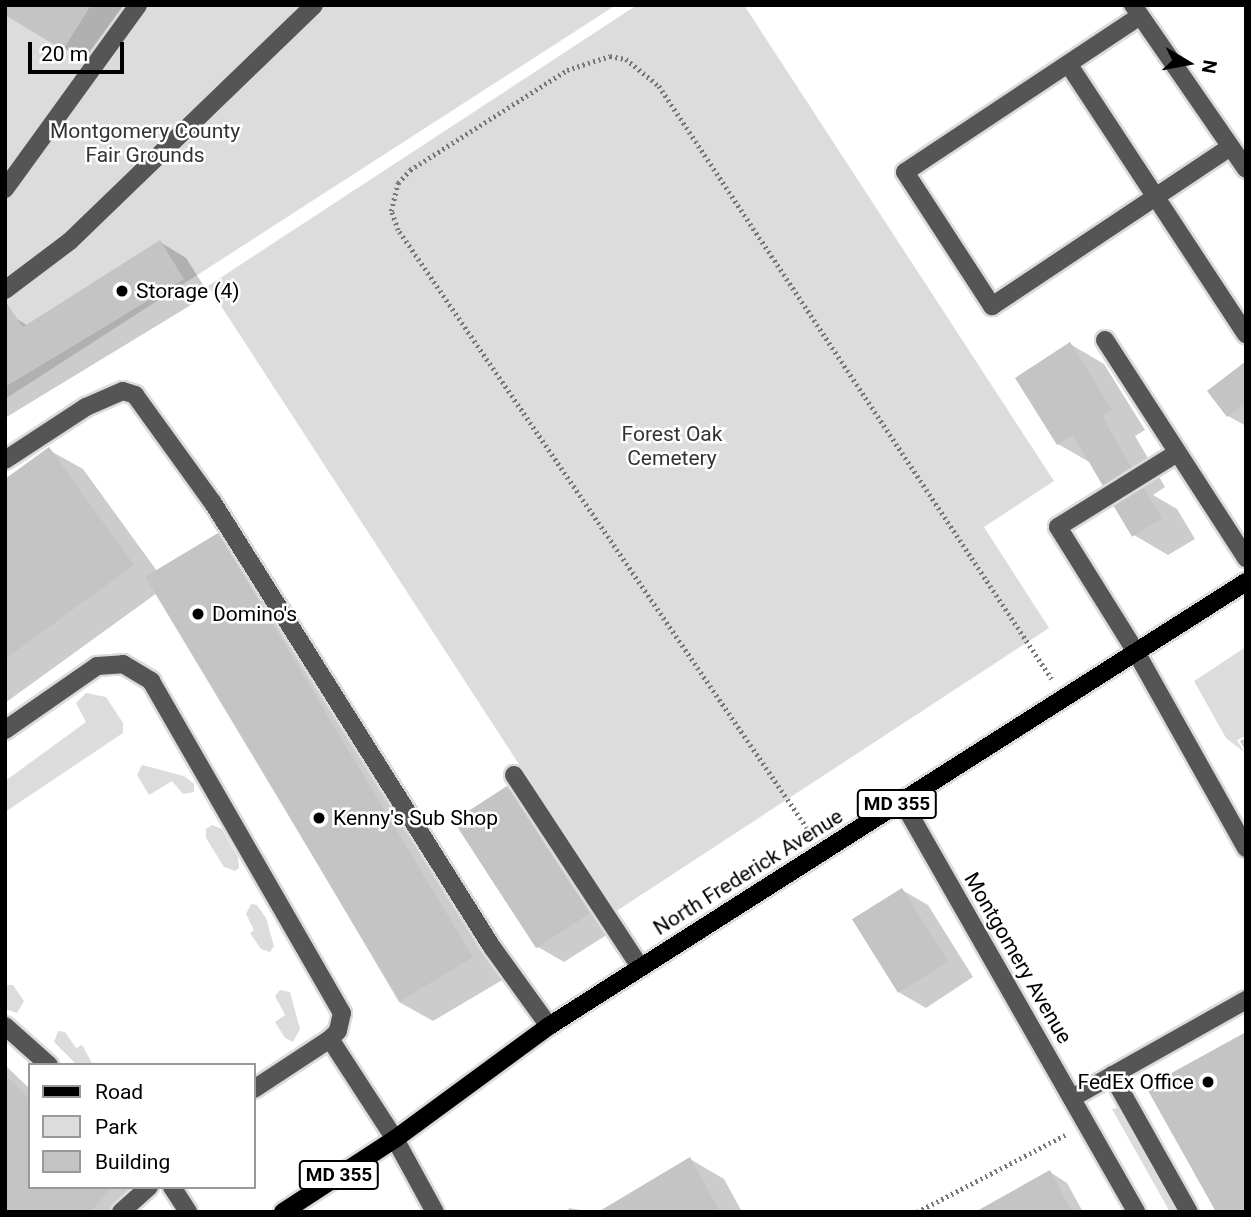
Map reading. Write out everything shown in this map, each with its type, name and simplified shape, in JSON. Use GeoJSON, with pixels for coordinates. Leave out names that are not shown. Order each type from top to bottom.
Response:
{"type":"FeatureCollection","features":[{"type":"Feature","properties":{"kind":"main road","name":"North Frederick Avenue"},"geometry":{"type":"LineString","coordinates":[[283,1212],[396,1139],[549,1026],[1246,582]]}},
{"type":"Feature","properties":{"kind":"street"},"geometry":{"type":"LineString","coordinates":[[5,189],[138,5]]}},
{"type":"Feature","properties":{"kind":"street"},"geometry":{"type":"LineString","coordinates":[[5,290],[70,241],[314,5]]}},
{"type":"Feature","properties":{"kind":"street"},"geometry":{"type":"LineString","coordinates":[[1230,147],[992,306],[905,173],[1069,65],[1136,11],[1246,169]]}},
{"type":"Feature","properties":{"kind":"street"},"geometry":{"type":"LineString","coordinates":[[1069,65],[1246,334]]}},
{"type":"Feature","properties":{"kind":"street"},"geometry":{"type":"LineString","coordinates":[[1105,340],[1246,558]]}},
{"type":"Feature","properties":{"kind":"street"},"geometry":{"type":"LineString","coordinates":[[5,460],[86,407],[123,391],[135,395],[213,503],[492,947],[549,1026]]}},
{"type":"Feature","properties":{"kind":"street"},"geometry":{"type":"LineString","coordinates":[[1177,453],[1058,527],[1136,652],[1246,848]]}},
{"type":"Feature","properties":{"kind":"street"},"geometry":{"type":"LineString","coordinates":[[5,730],[97,666],[123,664],[146,675],[339,1003],[341,1022],[331,1039],[256,1088]]}},
{"type":"Feature","properties":{"kind":"street"},"geometry":{"type":"LineString","coordinates":[[514,775],[640,968]]}},
{"type":"Feature","properties":{"kind":"street","name":"Montgomery Avenue"},"geometry":{"type":"LineString","coordinates":[[902,801],[1136,1212]]}},
{"type":"Feature","properties":{"kind":"street"},"geometry":{"type":"LineString","coordinates":[[1072,1098],[1246,1000]]}},
{"type":"Feature","properties":{"kind":"street"},"geometry":{"type":"LineString","coordinates":[[5,1026],[47,1063]]}},
{"type":"Feature","properties":{"kind":"street"},"geometry":{"type":"LineString","coordinates":[[331,1039],[396,1139],[435,1212]]}},
{"type":"Feature","properties":{"kind":"street"},"geometry":{"type":"LineString","coordinates":[[1112,1075],[1189,1212]]}},
{"type":"Feature","properties":{"kind":"street"},"geometry":{"type":"LineString","coordinates":[[121,1212],[147,1189]]}},
{"type":"Feature","properties":{"kind":"street"},"geometry":{"type":"LineString","coordinates":[[173,1189],[188,1212]]}},
{"type":"Feature","properties":{"kind":"path"},"geometry":{"type":"LineString","coordinates":[[823,851],[398,230],[391,211],[398,183],[410,170],[567,69],[610,56],[626,59],[659,86],[1064,698]]}},
{"type":"Feature","properties":{"kind":"path"},"geometry":{"type":"LineString","coordinates":[[917,1212],[1086,1124]]}},
{"type":"Feature","properties":{"kind":"green space","name":"Montgomery County Fair Grounds"},"geometry":{"type":"Polygon","coordinates":[[[5,5],[616,5],[5,399],[5,5]]]}},
{"type":"Feature","properties":{"kind":"green space","name":"Forest Oak Cemetery"},"geometry":{"type":"Polygon","coordinates":[[[637,5],[744,5],[1054,481],[984,527],[1049,628],[615,912],[208,286],[637,5]]]}},
{"type":"Feature","properties":{"kind":"green space"},"geometry":{"type":"Polygon","coordinates":[[[1246,647],[1246,736],[1237,740],[1244,752],[1226,738],[1194,681],[1246,647]]]}},
{"type":"Feature","properties":{"kind":"green space"},"geometry":{"type":"Polygon","coordinates":[[[86,693],[106,697],[123,723],[123,733],[5,812],[5,781],[86,722],[76,703],[86,693]]]}},
{"type":"Feature","properties":{"kind":"green space"},"geometry":{"type":"Polygon","coordinates":[[[142,765],[184,776],[194,784],[194,792],[183,794],[172,781],[149,795],[137,775],[142,765]]]}},
{"type":"Feature","properties":{"kind":"green space"},"geometry":{"type":"Polygon","coordinates":[[[212,825],[222,829],[238,857],[239,868],[235,871],[224,867],[206,838],[206,829],[212,825]]]}},
{"type":"Feature","properties":{"kind":"green space"},"geometry":{"type":"Polygon","coordinates":[[[251,904],[257,905],[266,918],[274,946],[270,952],[261,949],[250,933],[254,930],[246,914],[251,904]]]}},
{"type":"Feature","properties":{"kind":"green space"},"geometry":{"type":"Polygon","coordinates":[[[5,985],[13,985],[24,1001],[17,1013],[5,1009],[5,985]]]}},
{"type":"Feature","properties":{"kind":"green space"},"geometry":{"type":"Polygon","coordinates":[[[280,990],[290,992],[300,1029],[293,1042],[285,1038],[275,1022],[285,1015],[275,996],[280,990]]]}},
{"type":"Feature","properties":{"kind":"green space"},"geometry":{"type":"Polygon","coordinates":[[[58,1031],[65,1032],[76,1048],[82,1045],[92,1063],[75,1063],[54,1042],[58,1031]]]}},
{"type":"Feature","properties":{"kind":"green space"},"geometry":{"type":"Polygon","coordinates":[[[1118,1108],[1179,1212],[1170,1212],[1112,1109],[1118,1108]]]}},
{"type":"Feature","properties":{"kind":"building"},"geometry":{"type":"Polygon","coordinates":[[[5,5],[91,5],[63,50],[5,15],[5,5]]]}},
{"type":"Feature","properties":{"kind":"building"},"geometry":{"type":"Polygon","coordinates":[[[160,240],[184,279],[5,387],[5,301],[23,327],[160,240]]]}},
{"type":"Feature","properties":{"kind":"building"},"geometry":{"type":"Polygon","coordinates":[[[1070,342],[1112,410],[1102,416],[1132,468],[1103,486],[1073,435],[1057,445],[1015,378],[1070,342]]]}},
{"type":"Feature","properties":{"kind":"building"},"geometry":{"type":"Polygon","coordinates":[[[1246,361],[1246,403],[1227,417],[1207,391],[1246,361]]]}},
{"type":"Feature","properties":{"kind":"building"},"geometry":{"type":"Polygon","coordinates":[[[49,447],[134,565],[5,659],[5,479],[49,447]]]}},
{"type":"Feature","properties":{"kind":"building"},"geometry":{"type":"Polygon","coordinates":[[[1143,487],[1162,519],[1132,537],[1113,505],[1143,487]]]}},
{"type":"Feature","properties":{"kind":"building"},"geometry":{"type":"Polygon","coordinates":[[[218,533],[473,957],[400,1001],[145,577],[218,533]]]}},
{"type":"Feature","properties":{"kind":"building"},"geometry":{"type":"Polygon","coordinates":[[[507,786],[590,913],[536,948],[453,821],[507,786]]]}},
{"type":"Feature","properties":{"kind":"building"},"geometry":{"type":"Polygon","coordinates":[[[902,888],[948,962],[898,993],[852,919],[902,888]]]}},
{"type":"Feature","properties":{"kind":"building"},"geometry":{"type":"Polygon","coordinates":[[[1246,1032],[1246,1212],[1216,1212],[1146,1087],[1246,1032]]]}},
{"type":"Feature","properties":{"kind":"building"},"geometry":{"type":"Polygon","coordinates":[[[5,1075],[28,1097],[28,1189],[111,1189],[90,1212],[5,1212],[5,1075]]]}},
{"type":"Feature","properties":{"kind":"building"},"geometry":{"type":"Polygon","coordinates":[[[690,1157],[720,1212],[598,1212],[690,1157]]]}},
{"type":"Feature","properties":{"kind":"building"},"geometry":{"type":"Polygon","coordinates":[[[1050,1170],[1072,1212],[975,1212],[1050,1170]]]}},
{"type":"Feature","properties":{"kind":"place","name":"Storage (4)"},"geometry":{"type":"Point","coordinates":[122,291]}},
{"type":"Feature","properties":{"kind":"place","name":"Domino's"},"geometry":{"type":"Point","coordinates":[198,614]}},
{"type":"Feature","properties":{"kind":"place","name":"Kenny's Sub Shop"},"geometry":{"type":"Point","coordinates":[319,818]}},
{"type":"Feature","properties":{"kind":"place","name":"FedEx Office"},"geometry":{"type":"Point","coordinates":[1208,1082]}}]}
